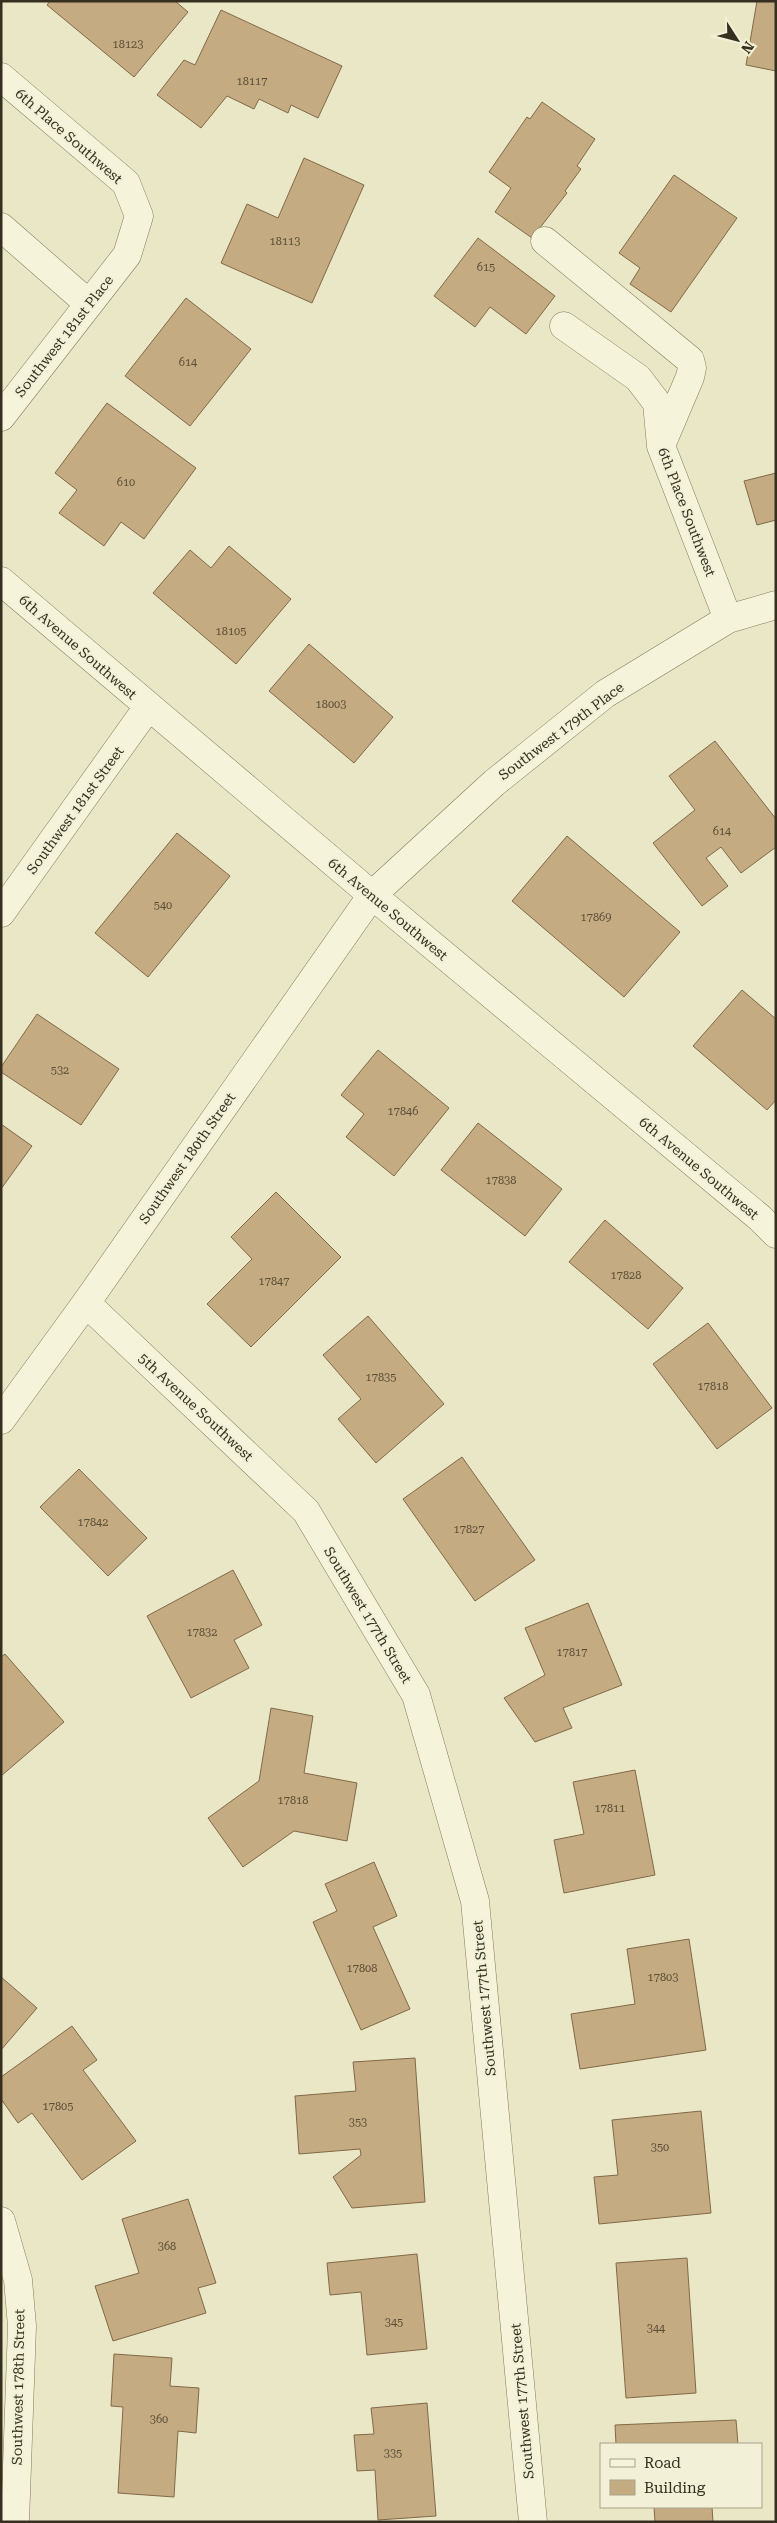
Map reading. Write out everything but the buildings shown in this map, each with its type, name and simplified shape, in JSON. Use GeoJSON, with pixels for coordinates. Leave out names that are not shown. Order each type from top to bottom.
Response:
{"type":"FeatureCollection","features":[{"type":"Feature","properties":{"kind":"street","name":"6th Place Southwest"},"geometry":{"type":"LineString","coordinates":[[1,77],[126,183],[139,216],[127,255]]}},
{"type":"Feature","properties":{"kind":"street"},"geometry":{"type":"LineString","coordinates":[[1,227],[89,304]]}},
{"type":"Feature","properties":{"kind":"street"},"geometry":{"type":"LineString","coordinates":[[546,241],[690,360],[692,368],[690,377],[661,446]]}},
{"type":"Feature","properties":{"kind":"street","name":"Southwest 181st Place"},"geometry":{"type":"LineString","coordinates":[[1,418],[127,255]]}},
{"type":"Feature","properties":{"kind":"street","name":"6th Place Southwest"},"geometry":{"type":"LineString","coordinates":[[564,326],[638,378],[657,403],[661,446],[728,619]]}},
{"type":"Feature","properties":{"kind":"street","name":"6th Avenue Southwest"},"geometry":{"type":"LineString","coordinates":[[1,581],[372,895],[771,1219]]}},
{"type":"Feature","properties":{"kind":"street","name":"Southwest 179th Place"},"geometry":{"type":"LineString","coordinates":[[372,895],[494,783],[605,694],[728,619],[776,605]]}},
{"type":"Feature","properties":{"kind":"street","name":"Southwest 181st Street"},"geometry":{"type":"LineString","coordinates":[[1,913],[148,707]]}},
{"type":"Feature","properties":{"kind":"street","name":"Southwest 180th Street"},"geometry":{"type":"LineString","coordinates":[[1,1420],[86,1303],[372,895]]}},
{"type":"Feature","properties":{"kind":"street","name":"5th Avenue Southwest"},"geometry":{"type":"LineString","coordinates":[[86,1303],[306,1511]]}},
{"type":"Feature","properties":{"kind":"street","name":"Southwest 177th Street"},"geometry":{"type":"LineString","coordinates":[[306,1511],[416,1695],[474,1901],[533,2522]]}},
{"type":"Feature","properties":{"kind":"street","name":"Southwest 178th Street"},"geometry":{"type":"LineString","coordinates":[[3,2223],[18,2280],[22,2326],[15,2522]]}}]}
